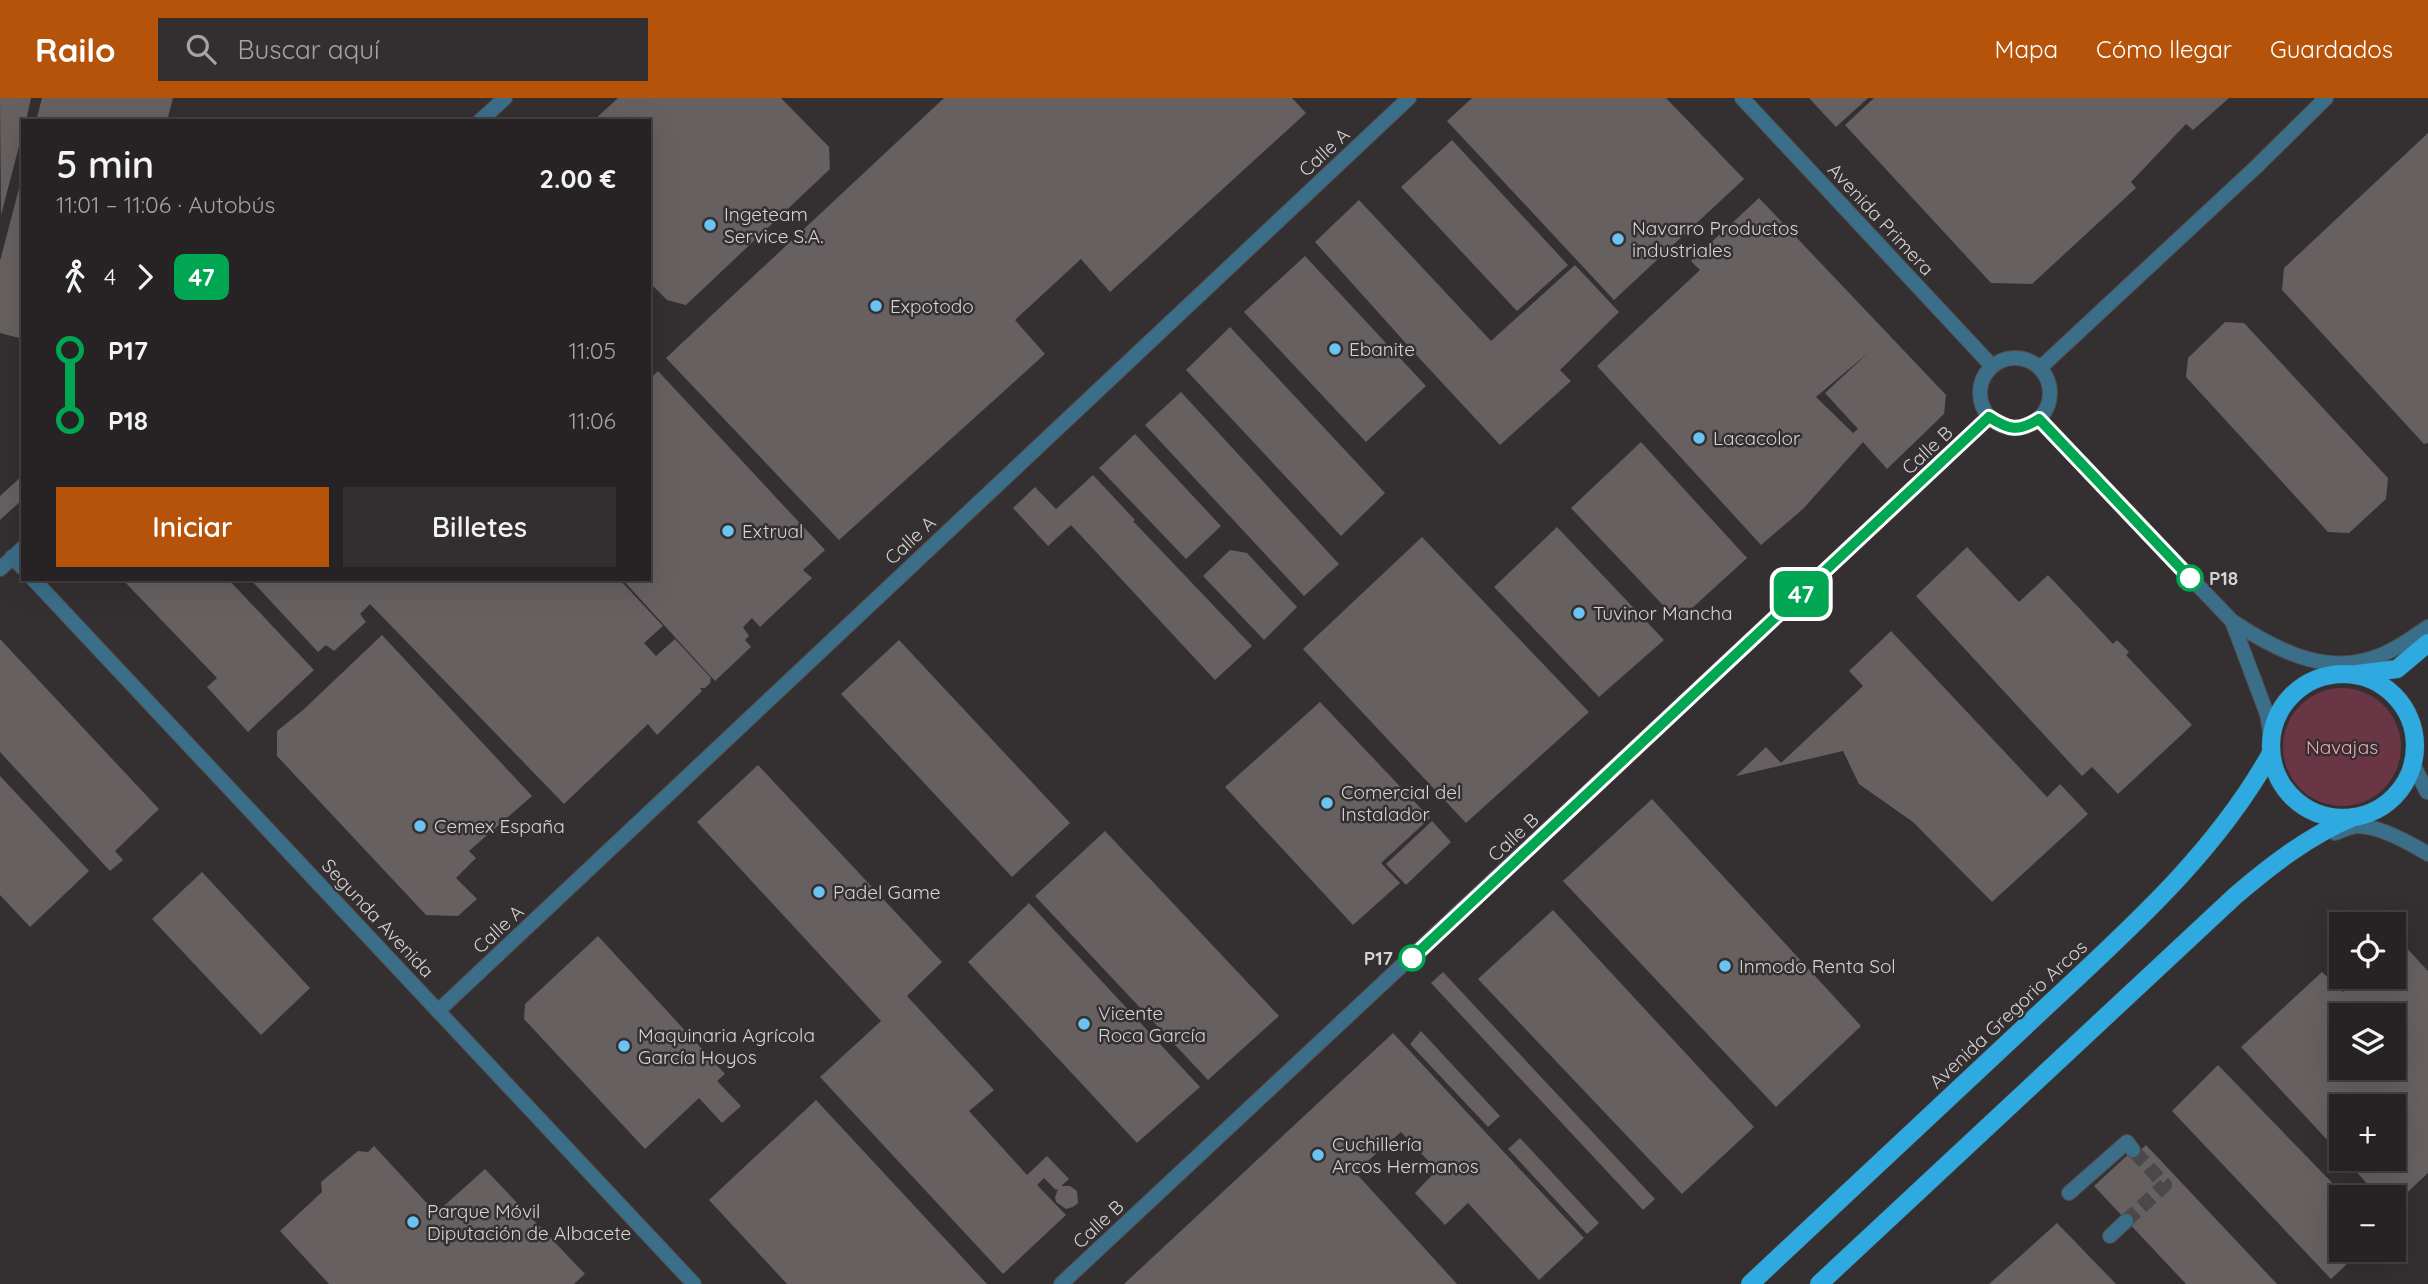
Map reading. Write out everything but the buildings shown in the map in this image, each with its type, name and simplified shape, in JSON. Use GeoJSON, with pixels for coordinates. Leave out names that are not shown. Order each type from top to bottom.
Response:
{"type":"FeatureCollection","features":[{"type":"Feature","properties":{"kind":"main road"},"geometry":{"type":"LineString","coordinates":[[2357,817],[2325,816],[2299,803],[2280,781],[2271,745],[2277,715],[2290,696],[2308,682],[2330,674],[2397,669],[2428,643]]}},
{"type":"Feature","properties":{"kind":"main road"},"geometry":{"type":"LineString","coordinates":[[2353,674],[2372,680],[2396,697],[2410,718],[2413,759]]}},
{"type":"Feature","properties":{"kind":"main road"},"geometry":{"type":"LineString","coordinates":[[1819,1284],[2235,896],[2288,854],[2331,826],[2379,808],[2394,797],[2405,782],[2422,725],[2428,719]]}},
{"type":"Feature","properties":{"kind":"main road","name":"Avenida Gregorio Arcos"},"geometry":{"type":"LineString","coordinates":[[1750,1284],[2110,946],[2194,859],[2232,815],[2247,795],[2271,745]]}},
{"type":"Feature","properties":{"kind":"street"},"geometry":{"type":"LineString","coordinates":[[482,119],[505,98]]}},
{"type":"Feature","properties":{"kind":"street","name":"Calle A"},"geometry":{"type":"LineString","coordinates":[[438,1011],[1409,98]]}},
{"type":"Feature","properties":{"kind":"street","name":"Avenida Primera"},"geometry":{"type":"LineString","coordinates":[[1742,98],[1992,366]]}},
{"type":"Feature","properties":{"kind":"street"},"geometry":{"type":"LineString","coordinates":[[2040,368],[2326,98]]}},
{"type":"Feature","properties":{"kind":"street"},"geometry":{"type":"LineString","coordinates":[[2016,358],[2027,360],[2040,368],[2048,379],[2050,388],[2049,404],[2039,419],[2027,426],[2015,428],[2004,427],[1989,417],[1981,403],[1980,393],[1982,380],[1992,366],[2005,359],[2016,358]]}},
{"type":"Feature","properties":{"kind":"street","name":"Calle B"},"geometry":{"type":"LineString","coordinates":[[1061,1284],[1989,417]]}},
{"type":"Feature","properties":{"kind":"street"},"geometry":{"type":"LineString","coordinates":[[2039,419],[2232,621],[2263,642],[2310,662],[2330,674]]}},
{"type":"Feature","properties":{"kind":"street"},"geometry":{"type":"LineString","coordinates":[[0,569],[19,558]]}},
{"type":"Feature","properties":{"kind":"street","name":"Segunda Avenida"},"geometry":{"type":"LineString","coordinates":[[35,581],[694,1284]]}},
{"type":"Feature","properties":{"kind":"street"},"geometry":{"type":"LineString","coordinates":[[2232,621],[2263,704],[2271,745]]}},
{"type":"Feature","properties":{"kind":"street"},"geometry":{"type":"LineString","coordinates":[[2310,662],[2335,665],[2358,662],[2390,652],[2428,627]]}},
{"type":"Feature","properties":{"kind":"street"},"geometry":{"type":"LineString","coordinates":[[2413,759],[2428,793]]}},
{"type":"Feature","properties":{"kind":"street"},"geometry":{"type":"LineString","coordinates":[[2428,783],[2428,793]]}},
{"type":"Feature","properties":{"kind":"street"},"geometry":{"type":"LineString","coordinates":[[2357,817],[2428,854]]}},
{"type":"Feature","properties":{"kind":"street"},"geometry":{"type":"LineString","coordinates":[[2307,842],[2357,826],[2384,832]]}},
{"type":"Feature","properties":{"kind":"street"},"geometry":{"type":"LineString","coordinates":[[2069,1193],[2127,1142],[2133,1150]]}},
{"type":"Feature","properties":{"kind":"street"},"geometry":{"type":"LineString","coordinates":[[2110,1236],[2126,1221]]}},
{"type":"Feature","properties":{"kind":"green space","name":"Navajas"},"geometry":{"type":"Polygon","coordinates":[[[2342,688],[2365,692],[2384,705],[2397,724],[2401,747],[2397,770],[2384,789],[2365,802],[2342,806],[2319,802],[2300,789],[2287,770],[2283,747],[2287,724],[2300,705],[2319,692],[2342,688]]]}},
{"type":"Feature","properties":{"kind":"tunnel"},"geometry":{"type":"LineString","coordinates":[[2126,1221],[2165,1185],[2133,1150]]}},
{"type":"Feature","properties":{"kind":"bus line","name":"47"},"geometry":{"type":"LineString","coordinates":[[1412,958],[1989,417],[2004,427],[2015,428],[2027,426],[2039,419],[2190,578]]}},
{"type":"Feature","properties":{"kind":"place","name":"Ingeteam Service S.A."},"geometry":{"type":"Point","coordinates":[710,225]}},
{"type":"Feature","properties":{"kind":"place","name":"Navarro Productos industriales"},"geometry":{"type":"Point","coordinates":[1618,239]}},
{"type":"Feature","properties":{"kind":"place","name":"Expotodo"},"geometry":{"type":"Point","coordinates":[876,306]}},
{"type":"Feature","properties":{"kind":"place","name":"Ebanite"},"geometry":{"type":"Point","coordinates":[1335,349]}},
{"type":"Feature","properties":{"kind":"place","name":"Lacacolor"},"geometry":{"type":"Point","coordinates":[1699,438]}},
{"type":"Feature","properties":{"kind":"place","name":"Extrual"},"geometry":{"type":"Point","coordinates":[728,531]}},
{"type":"Feature","properties":{"kind":"place","name":"P18"},"geometry":{"type":"Point","coordinates":[2190,578]}},
{"type":"Feature","properties":{"kind":"place","name":"Tuvinor Mancha"},"geometry":{"type":"Point","coordinates":[1579,613]}},
{"type":"Feature","properties":{"kind":"place","name":"Comercial del Instalador"},"geometry":{"type":"Point","coordinates":[1327,803]}},
{"type":"Feature","properties":{"kind":"place","name":"Cemex España"},"geometry":{"type":"Point","coordinates":[420,826]}},
{"type":"Feature","properties":{"kind":"place","name":"Padel Game"},"geometry":{"type":"Point","coordinates":[819,892]}},
{"type":"Feature","properties":{"kind":"place","name":"P17"},"geometry":{"type":"Point","coordinates":[1412,958]}},
{"type":"Feature","properties":{"kind":"place","name":"Inmodo Renta Sol"},"geometry":{"type":"Point","coordinates":[1725,966]}},
{"type":"Feature","properties":{"kind":"place","name":"Vicente Roca García"},"geometry":{"type":"Point","coordinates":[1084,1024]}},
{"type":"Feature","properties":{"kind":"place","name":"Maquinaria Agrícola García Hoyos"},"geometry":{"type":"Point","coordinates":[624,1046]}},
{"type":"Feature","properties":{"kind":"place","name":"Cuchillería Arcos Hermanos"},"geometry":{"type":"Point","coordinates":[1318,1155]}},
{"type":"Feature","properties":{"kind":"place","name":"Parque Móvil Diputación de Albacete"},"geometry":{"type":"Point","coordinates":[413,1222]}}]}
